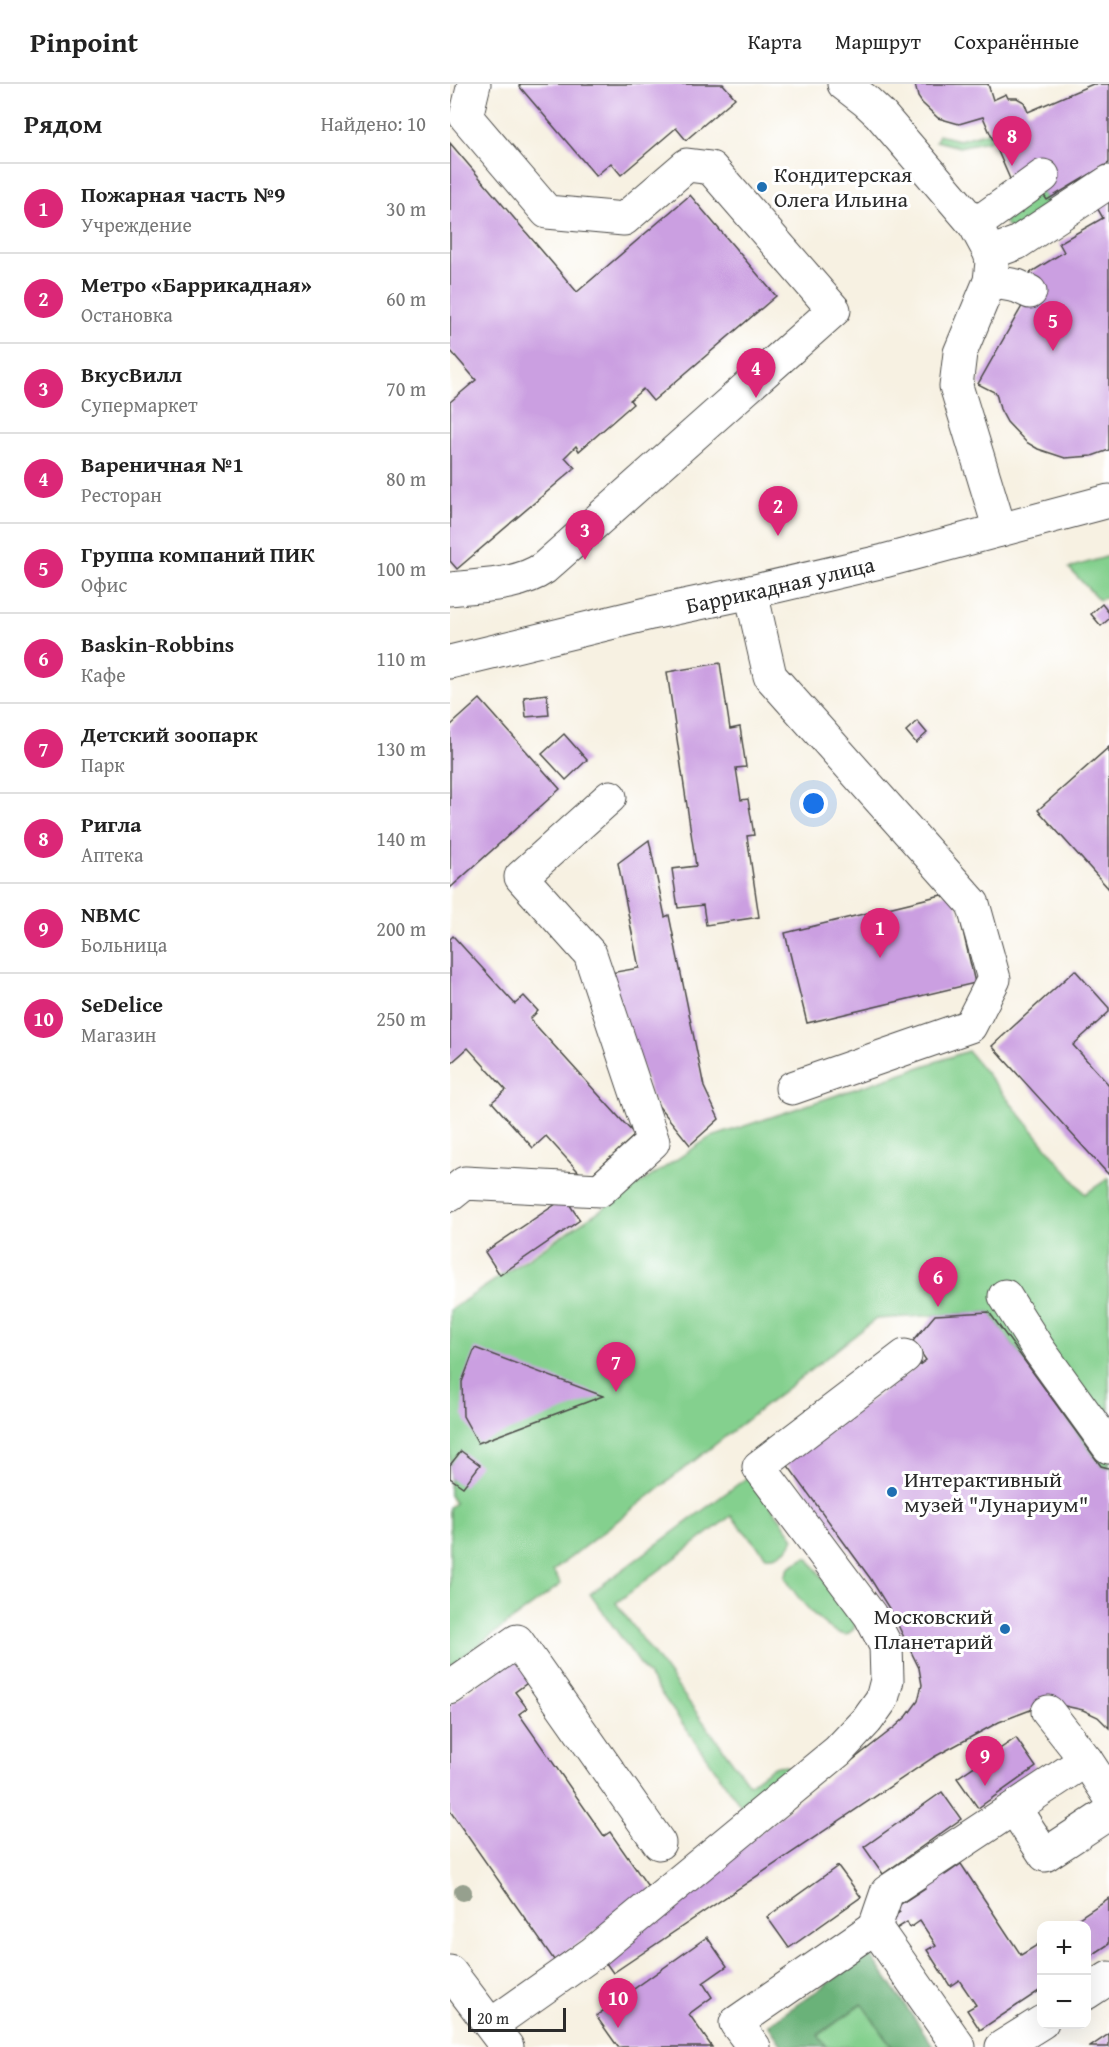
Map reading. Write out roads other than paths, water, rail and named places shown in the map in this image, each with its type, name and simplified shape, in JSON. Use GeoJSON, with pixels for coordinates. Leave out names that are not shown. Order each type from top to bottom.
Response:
{"type":"FeatureCollection","features":[{"type":"Feature","properties":{"kind":"main road"},"geometry":{"type":"LineString","coordinates":[[450,589],[518,580],[532,576],[544,568],[834,310],[711,168],[687,165],[624,219],[547,212],[466,117],[474,84]]}},
{"type":"Feature","properties":{"kind":"main road"},"geometry":{"type":"LineString","coordinates":[[844,84],[880,114],[985,253],[1017,286],[1030,292]]}},
{"type":"Feature","properties":{"kind":"main road"},"geometry":{"type":"LineString","coordinates":[[1000,530],[956,386],[960,352],[977,312],[985,253],[1043,176]]}},
{"type":"Feature","properties":{"kind":"main road"},"geometry":{"type":"LineString","coordinates":[[985,253],[1017,243],[1109,182]]}},
{"type":"Feature","properties":{"kind":"main road","name":"Баррикадная улица"},"geometry":{"type":"LineString","coordinates":[[450,662],[651,613],[751,592],[1109,501]]}},
{"type":"Feature","properties":{"kind":"main road"},"geometry":{"type":"LineString","coordinates":[[751,592],[770,676],[973,904],[994,979],[970,1026],[792,1088]]}},
{"type":"Feature","properties":{"kind":"main road"},"geometry":{"type":"LineString","coordinates":[[450,1195],[465,1183],[600,1190],[653,1142],[590,954],[521,877],[610,797]]}},
{"type":"Feature","properties":{"kind":"main road"},"geometry":{"type":"LineString","coordinates":[[1005,1296],[1039,1350],[1109,1448]]}},
{"type":"Feature","properties":{"kind":"main road"},"geometry":{"type":"LineString","coordinates":[[450,1972],[499,2036],[592,1953],[838,1751],[867,1720],[882,1699],[887,1680],[886,1646],[870,1616],[759,1467],[905,1356]]}},
{"type":"Feature","properties":{"kind":"main road"},"geometry":{"type":"LineString","coordinates":[[450,1688],[518,1641],[659,1843]]}},
{"type":"Feature","properties":{"kind":"main road"},"geometry":{"type":"LineString","coordinates":[[1048,1712],[1086,1760],[1109,1795]]}},
{"type":"Feature","properties":{"kind":"main road"},"geometry":{"type":"LineString","coordinates":[[754,2047],[736,2023],[876,1927],[886,1892],[1086,1760]]}},
{"type":"Feature","properties":{"kind":"main road"},"geometry":{"type":"LineString","coordinates":[[1014,1808],[1045,1855],[1109,1813]]}},
{"type":"Feature","properties":{"kind":"main road"},"geometry":{"type":"LineString","coordinates":[[876,1927],[959,2047]]}},
{"type":"Feature","properties":{"kind":"main road"},"geometry":{"type":"LineString","coordinates":[[1091,1990],[1109,1978]]}},
{"type":"Feature","properties":{"kind":"main road"},"geometry":{"type":"LineString","coordinates":[[1002,2047],[1037,2025]]}},
{"type":"Feature","properties":{"kind":"place","name":"Ригла"},"geometry":{"type":"Point","coordinates":[1012,166]}},
{"type":"Feature","properties":{"kind":"place","name":"Кондитерская Олега Ильина"},"geometry":{"type":"Point","coordinates":[762,187]}},
{"type":"Feature","properties":{"kind":"place","name":"Группа компаний ПИК"},"geometry":{"type":"Point","coordinates":[1053,351]}},
{"type":"Feature","properties":{"kind":"place","name":"Вареничная №1"},"geometry":{"type":"Point","coordinates":[756,398]}},
{"type":"Feature","properties":{"kind":"place","name":"Метро «Баррикадная»"},"geometry":{"type":"Point","coordinates":[778,536]}},
{"type":"Feature","properties":{"kind":"place","name":"ВкусВилл"},"geometry":{"type":"Point","coordinates":[585,560]}},
{"type":"Feature","properties":{"kind":"place","name":"Пожарная часть №9"},"geometry":{"type":"Point","coordinates":[880,958]}},
{"type":"Feature","properties":{"kind":"place","name":"Baskin-Robbins"},"geometry":{"type":"Point","coordinates":[938,1307]}},
{"type":"Feature","properties":{"kind":"place","name":"Детский зоопарк"},"geometry":{"type":"Point","coordinates":[616,1392]}},
{"type":"Feature","properties":{"kind":"place","name":"Интерактивный музей \"Лунариум\""},"geometry":{"type":"Point","coordinates":[892,1492]}},
{"type":"Feature","properties":{"kind":"place","name":"Московский Планетарий"},"geometry":{"type":"Point","coordinates":[1005,1629]}},
{"type":"Feature","properties":{"kind":"place","name":"NBMC"},"geometry":{"type":"Point","coordinates":[985,1786]}},
{"type":"Feature","properties":{"kind":"place","name":"SeDelice"},"geometry":{"type":"Point","coordinates":[618,2028]}}]}
